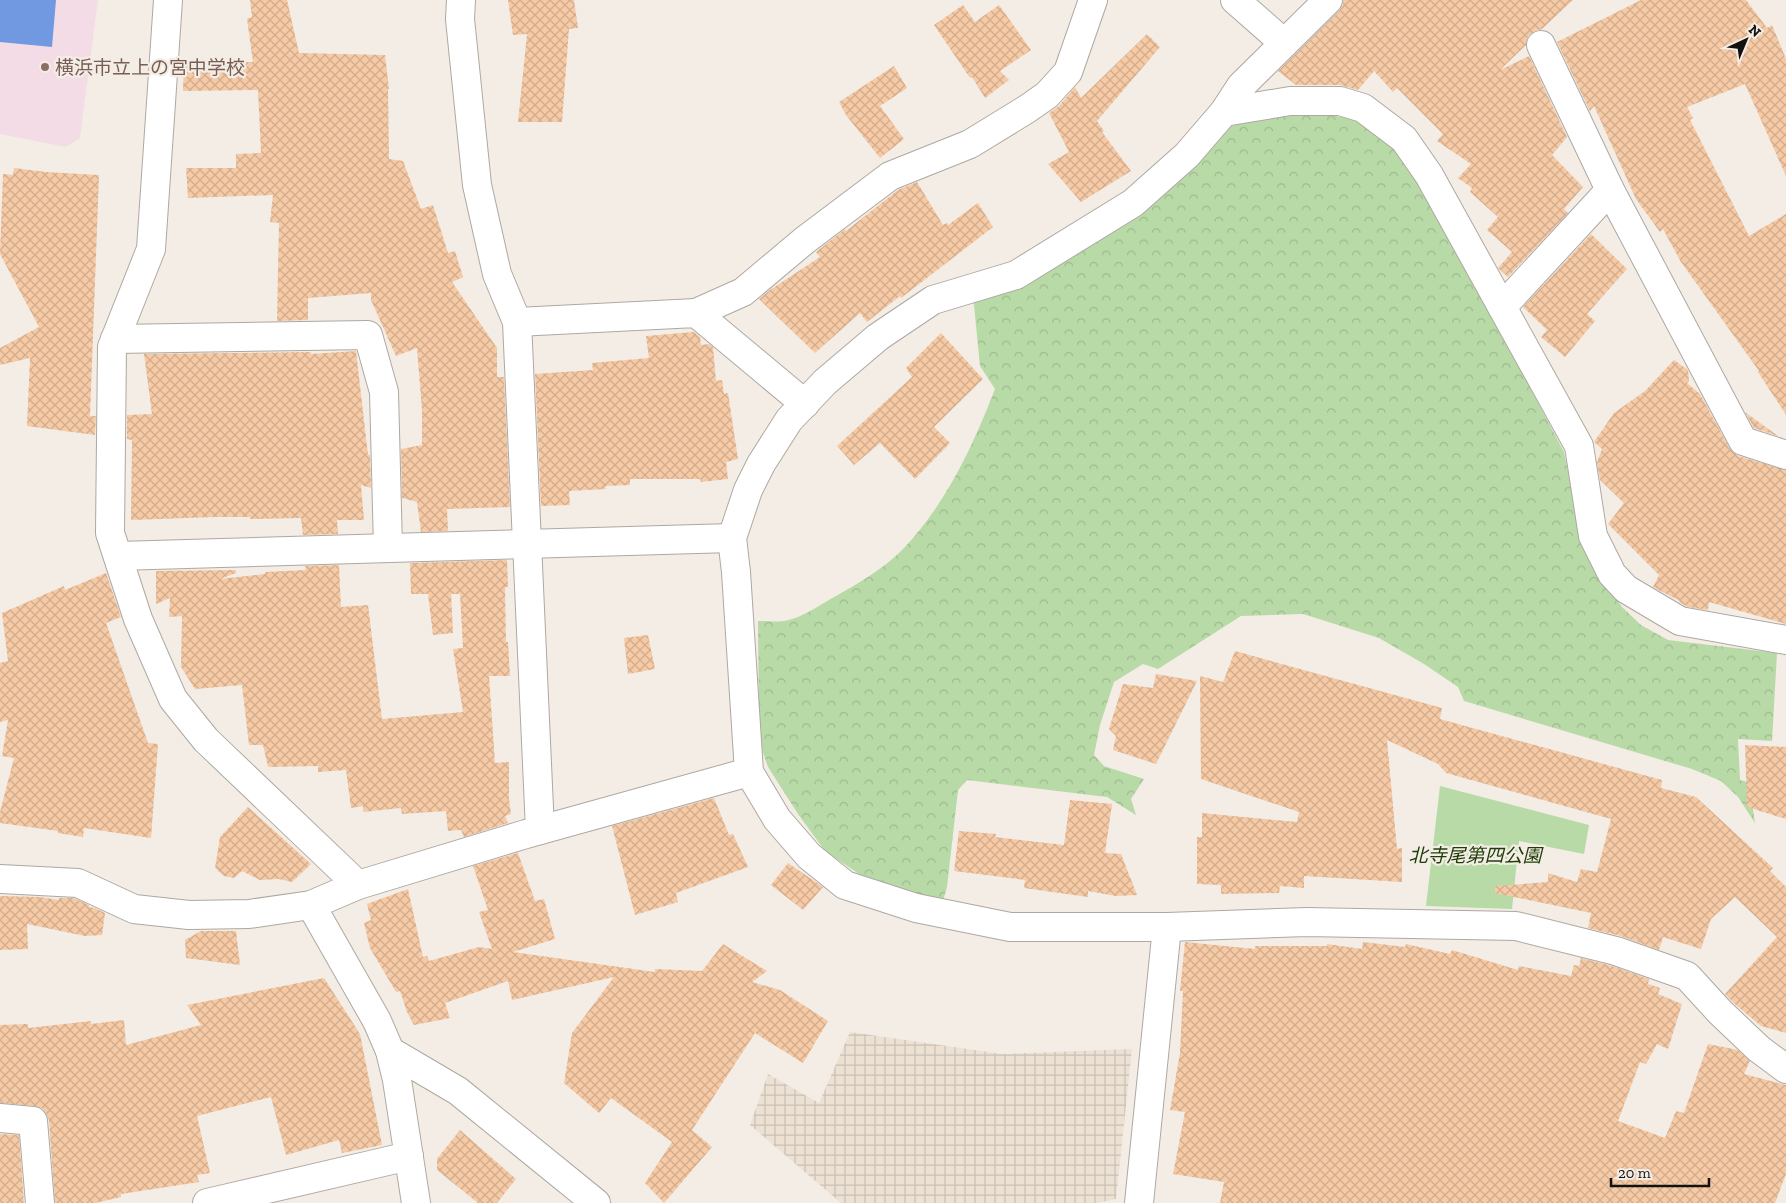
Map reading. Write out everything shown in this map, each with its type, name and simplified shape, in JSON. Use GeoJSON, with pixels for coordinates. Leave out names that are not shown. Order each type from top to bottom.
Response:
{"type":"FeatureCollection","features":[{"type":"Feature","properties":{"kind":"street"},"geometry":{"type":"LineString","coordinates":[[168,0],[152,249],[112,347],[110,533],[138,619],[173,699],[206,740],[358,885]]}},
{"type":"Feature","properties":{"kind":"street"},"geometry":{"type":"LineString","coordinates":[[461,0],[460,19],[477,185],[497,274],[517,322],[540,830]]}},
{"type":"Feature","properties":{"kind":"street"},"geometry":{"type":"LineString","coordinates":[[517,322],[696,313],[743,292],[805,240],[890,176],[970,144],[1028,109],[1047,95],[1068,72],[1093,0]]}},
{"type":"Feature","properties":{"kind":"street"},"geometry":{"type":"LineString","coordinates":[[1235,0],[1284,43]]}},
{"type":"Feature","properties":{"kind":"street"},"geometry":{"type":"LineString","coordinates":[[1328,0],[1241,86],[1224,112],[1187,155],[1132,203],[1016,275],[933,300],[878,337],[825,382],[789,420],[761,464],[748,490],[732,538],[736,572],[749,772],[777,819],[809,856],[845,885],[916,908],[1010,927],[1167,927],[1308,922],[1516,926],[1616,951],[1687,976],[1720,1012],[1759,1049],[1786,1069]]}},
{"type":"Feature","properties":{"kind":"street"},"geometry":{"type":"LineString","coordinates":[[1541,45],[1610,190],[1744,441],[1786,455]]}},
{"type":"Feature","properties":{"kind":"street"},"geometry":{"type":"LineString","coordinates":[[1224,112],[1290,101],[1340,101],[1363,108],[1404,140],[1429,175],[1579,446],[1593,536],[1612,574],[1626,589],[1680,621],[1786,640]]}},
{"type":"Feature","properties":{"kind":"street"},"geometry":{"type":"LineString","coordinates":[[1502,307],[1610,190]]}},
{"type":"Feature","properties":{"kind":"street"},"geometry":{"type":"LineString","coordinates":[[696,313],[804,404]]}},
{"type":"Feature","properties":{"kind":"street"},"geometry":{"type":"LineString","coordinates":[[115,339],[368,336],[384,392],[388,548]]}},
{"type":"Feature","properties":{"kind":"street"},"geometry":{"type":"LineString","coordinates":[[118,556],[732,538]]}},
{"type":"Feature","properties":{"kind":"street"},"geometry":{"type":"LineString","coordinates":[[0,878],[78,883],[134,909],[189,915],[249,914],[310,905],[358,885],[540,830],[749,772]]}},
{"type":"Feature","properties":{"kind":"street"},"geometry":{"type":"LineString","coordinates":[[310,905],[377,1021],[390,1051],[398,1080],[416,1203]]}},
{"type":"Feature","properties":{"kind":"street"},"geometry":{"type":"LineString","coordinates":[[1139,1203],[1167,927]]}},
{"type":"Feature","properties":{"kind":"street"},"geometry":{"type":"LineString","coordinates":[[390,1051],[458,1091],[596,1203]]}},
{"type":"Feature","properties":{"kind":"street"},"geometry":{"type":"LineString","coordinates":[[0,1118],[33,1121],[40,1203]]}},
{"type":"Feature","properties":{"kind":"street"},"geometry":{"type":"LineString","coordinates":[[207,1203],[409,1156]]}},
{"type":"Feature","properties":{"kind":"shaded area","name":"横浜市立上の宮中学校"},"geometry":{"type":"Polygon","coordinates":[[[0,0],[98,0],[80,138],[66,147],[0,134],[0,0]]]}},
{"type":"Feature","properties":{"kind":"shaded area"},"geometry":{"type":"Polygon","coordinates":[[[850,1032],[1002,1054],[1132,1049],[1116,1199],[1097,1203],[841,1203],[750,1125],[768,1074],[819,1103],[850,1032]]]}},
{"type":"Feature","properties":{"kind":"green space"},"geometry":{"type":"Polygon","coordinates":[[[1317,113],[1355,119],[1378,131],[1397,150],[1434,205],[1564,452],[1584,547],[1622,607],[1641,625],[1668,640],[1777,653],[1772,741],[1738,739],[1740,780],[1754,784],[1752,803],[1755,823],[1738,797],[1721,781],[1692,769],[1464,701],[1458,687],[1424,664],[1379,638],[1303,614],[1241,616],[1158,669],[1143,664],[1114,682],[1100,725],[1094,755],[1104,766],[1144,779],[1131,799],[1136,815],[1107,797],[967,780],[958,790],[947,887],[943,901],[862,876],[825,851],[798,814],[768,767],[759,741],[758,621],[784,621],[797,617],[871,575],[902,550],[945,495],[977,432],[995,389],[980,366],[973,295],[1122,226],[1162,197],[1196,163],[1225,128],[1267,116],[1317,113]]]}},
{"type":"Feature","properties":{"kind":"green space","name":"北寺尾第四公園"},"geometry":{"type":"Polygon","coordinates":[[[1440,786],[1589,825],[1584,854],[1519,841],[1512,909],[1426,906],[1440,786]]]}},
{"type":"Feature","properties":{"kind":"water"},"geometry":{"type":"Polygon","coordinates":[[[0,0],[56,0],[52,47],[0,42],[0,0]]]}},
{"type":"Feature","properties":{"kind":"building"},"geometry":{"type":"Polygon","coordinates":[[[250,0],[287,0],[299,53],[385,55],[389,89],[389,159],[403,161],[421,209],[433,205],[448,253],[455,251],[463,277],[452,282],[497,348],[497,377],[504,377],[510,507],[447,509],[448,531],[421,532],[417,502],[402,498],[401,449],[422,445],[422,410],[417,348],[396,356],[371,300],[371,293],[308,298],[308,320],[277,321],[279,223],[270,222],[273,195],[188,198],[186,168],[236,168],[236,154],[261,153],[258,90],[183,91],[184,62],[253,62],[247,19],[252,17],[250,0]]]}},
{"type":"Feature","properties":{"kind":"building"},"geometry":{"type":"Polygon","coordinates":[[[508,0],[574,0],[578,28],[569,29],[562,122],[518,122],[527,34],[513,35],[508,0]]]}},
{"type":"Feature","properties":{"kind":"building"},"geometry":{"type":"Polygon","coordinates":[[[1343,0],[1573,0],[1542,29],[1528,36],[1526,45],[1500,70],[1529,56],[1567,137],[1552,155],[1583,187],[1564,209],[1568,213],[1508,277],[1498,268],[1512,252],[1487,230],[1498,217],[1470,192],[1472,188],[1458,178],[1471,164],[1437,141],[1443,134],[1397,88],[1393,92],[1374,71],[1358,90],[1340,85],[1296,85],[1278,71],[1339,11],[1343,5],[1343,0]]]}},
{"type":"Feature","properties":{"kind":"building"},"geometry":{"type":"Polygon","coordinates":[[[1641,0],[1746,0],[1767,28],[1772,25],[1786,59],[1786,176],[1745,84],[1687,107],[1693,118],[1690,120],[1749,236],[1786,214],[1786,415],[1759,371],[1681,262],[1663,229],[1660,232],[1636,199],[1594,106],[1590,111],[1557,42],[1641,0]]]}},
{"type":"Feature","properties":{"kind":"building"},"geometry":{"type":"Polygon","coordinates":[[[963,5],[975,22],[999,5],[1031,50],[1000,71],[1009,80],[985,98],[934,25],[963,5]]]}},
{"type":"Feature","properties":{"kind":"building"},"geometry":{"type":"Polygon","coordinates":[[[1147,34],[1160,47],[1097,121],[1104,131],[1102,132],[1131,171],[1081,202],[1048,164],[1069,152],[1049,113],[1059,106],[1075,87],[1081,98],[1147,34]]]}},
{"type":"Feature","properties":{"kind":"building"},"geometry":{"type":"Polygon","coordinates":[[[894,66],[907,88],[880,106],[904,139],[880,158],[846,115],[839,102],[894,66]]]}},
{"type":"Feature","properties":{"kind":"building"},"geometry":{"type":"Polygon","coordinates":[[[14,168],[99,175],[90,416],[96,416],[95,435],[27,426],[30,358],[0,365],[0,348],[39,327],[0,254],[3,174],[13,175],[14,168]]]}},
{"type":"Feature","properties":{"kind":"building"},"geometry":{"type":"Polygon","coordinates":[[[917,182],[943,225],[947,223],[948,225],[978,203],[993,227],[867,322],[860,313],[815,353],[759,299],[820,257],[816,252],[845,229],[846,231],[898,190],[917,182]]]}},
{"type":"Feature","properties":{"kind":"building"},"geometry":{"type":"Polygon","coordinates":[[[1591,234],[1627,269],[1587,314],[1595,321],[1565,357],[1541,337],[1547,330],[1523,307],[1591,234]]]}},
{"type":"Feature","properties":{"kind":"building"},"geometry":{"type":"Polygon","coordinates":[[[694,332],[700,337],[701,345],[709,344],[713,347],[716,381],[722,380],[724,394],[728,393],[738,459],[726,462],[728,479],[701,482],[700,479],[630,479],[630,485],[605,486],[606,489],[569,491],[570,505],[541,506],[535,374],[593,370],[592,363],[649,358],[646,336],[694,332]]]}},
{"type":"Feature","properties":{"kind":"building"},"geometry":{"type":"Polygon","coordinates":[[[941,333],[983,379],[934,427],[950,443],[915,479],[880,443],[854,465],[837,446],[912,377],[906,368],[941,333]]]}},
{"type":"Feature","properties":{"kind":"building"},"geometry":{"type":"Polygon","coordinates":[[[356,351],[368,455],[370,455],[371,488],[361,485],[364,520],[337,520],[338,534],[303,535],[301,518],[250,519],[250,517],[215,517],[131,520],[132,440],[127,439],[127,415],[152,414],[144,354],[311,352],[311,354],[356,351]]]}},
{"type":"Feature","properties":{"kind":"building"},"geometry":{"type":"Polygon","coordinates":[[[1674,360],[1688,370],[1689,381],[1687,383],[1700,394],[1730,449],[1738,456],[1786,470],[1786,624],[1709,602],[1708,610],[1688,607],[1679,602],[1653,587],[1659,575],[1608,524],[1624,503],[1600,480],[1597,462],[1602,449],[1594,442],[1614,413],[1645,391],[1674,360]]]}},
{"type":"Feature","properties":{"kind":"building"},"geometry":{"type":"Polygon","coordinates":[[[1745,412],[1778,436],[1754,428],[1745,412]]]}},
{"type":"Feature","properties":{"kind":"building"},"geometry":{"type":"Polygon","coordinates":[[[507,560],[508,587],[505,587],[506,642],[508,642],[510,676],[489,676],[495,763],[509,762],[511,814],[505,816],[508,823],[464,837],[461,830],[448,831],[446,811],[402,814],[401,808],[363,812],[363,806],[351,808],[346,770],[318,772],[318,766],[268,767],[263,745],[249,745],[242,685],[195,689],[181,667],[182,616],[169,617],[170,598],[156,604],[156,571],[236,570],[236,573],[220,579],[265,574],[265,572],[306,570],[305,566],[339,565],[341,607],[368,605],[382,719],[463,712],[453,649],[463,648],[460,594],[451,594],[453,633],[433,635],[428,594],[411,594],[410,563],[507,560]]]}},
{"type":"Feature","properties":{"kind":"building"},"geometry":{"type":"Polygon","coordinates":[[[106,573],[121,617],[106,623],[148,743],[158,744],[151,838],[84,828],[83,837],[58,833],[58,831],[0,823],[0,812],[14,758],[2,756],[8,720],[0,722],[0,663],[8,661],[2,613],[64,586],[65,590],[106,573]]]}},
{"type":"Feature","properties":{"kind":"building"},"geometry":{"type":"Polygon","coordinates":[[[648,635],[655,669],[628,674],[624,638],[648,635]]]}},
{"type":"Feature","properties":{"kind":"building"},"geometry":{"type":"Polygon","coordinates":[[[1235,651],[1442,708],[1440,719],[1662,780],[1661,788],[1696,797],[1773,868],[1770,871],[1786,887],[1786,1033],[1761,1026],[1725,994],[1777,937],[1735,897],[1711,919],[1701,949],[1663,937],[1659,950],[1621,936],[1588,928],[1591,913],[1495,893],[1495,886],[1548,882],[1548,873],[1577,882],[1581,869],[1597,872],[1611,819],[1446,773],[1438,764],[1387,740],[1397,849],[1402,848],[1402,882],[1304,876],[1304,888],[1280,886],[1279,893],[1221,894],[1221,885],[1197,884],[1197,837],[1202,837],[1202,813],[1297,822],[1299,812],[1201,779],[1200,676],[1223,682],[1235,651]]]}},
{"type":"Feature","properties":{"kind":"building"},"geometry":{"type":"Polygon","coordinates":[[[1156,674],[1197,681],[1156,764],[1113,750],[1116,736],[1109,729],[1123,684],[1153,688],[1156,674]]]}},
{"type":"Feature","properties":{"kind":"building"},"geometry":{"type":"Polygon","coordinates":[[[1745,745],[1786,747],[1786,819],[1747,807],[1745,745]]]}},
{"type":"Feature","properties":{"kind":"building"},"geometry":{"type":"Polygon","coordinates":[[[714,798],[729,835],[733,834],[748,867],[676,893],[678,902],[635,915],[612,826],[714,798]]]}},
{"type":"Feature","properties":{"kind":"building"},"geometry":{"type":"Polygon","coordinates":[[[1070,800],[1112,804],[1105,853],[1121,854],[1137,895],[1116,896],[1088,891],[1088,897],[1024,888],[1025,880],[954,871],[959,831],[996,834],[995,837],[1064,845],[1070,800]]]}},
{"type":"Feature","properties":{"kind":"building"},"geometry":{"type":"Polygon","coordinates":[[[248,807],[311,864],[292,882],[279,879],[260,880],[242,871],[234,878],[224,876],[215,868],[220,837],[248,807]]]}},
{"type":"Feature","properties":{"kind":"building"},"geometry":{"type":"Polygon","coordinates":[[[518,853],[535,901],[544,899],[555,939],[513,952],[655,972],[655,969],[702,971],[723,944],[767,971],[752,982],[780,990],[828,1021],[803,1063],[755,1033],[692,1130],[712,1147],[664,1203],[645,1183],[672,1142],[611,1098],[599,1113],[564,1083],[572,1033],[614,977],[512,1000],[508,981],[445,1003],[450,1018],[414,1025],[407,1012],[400,991],[396,992],[370,948],[364,923],[371,920],[367,904],[408,889],[423,957],[427,956],[429,961],[479,947],[492,949],[479,912],[488,910],[473,866],[518,853]]]}},
{"type":"Feature","properties":{"kind":"building"},"geometry":{"type":"Polygon","coordinates":[[[788,863],[823,887],[803,910],[771,885],[788,863]]]}},
{"type":"Feature","properties":{"kind":"building"},"geometry":{"type":"Polygon","coordinates":[[[0,896],[40,897],[59,900],[59,898],[74,898],[89,905],[89,907],[105,913],[102,935],[85,936],[27,924],[28,949],[0,950],[0,896]]]}},
{"type":"Feature","properties":{"kind":"building"},"geometry":{"type":"Polygon","coordinates":[[[201,931],[236,931],[240,965],[186,958],[185,940],[201,931]]]}},
{"type":"Feature","properties":{"kind":"building"},"geometry":{"type":"Polygon","coordinates":[[[1185,942],[1255,949],[1255,946],[1327,946],[1327,944],[1362,949],[1363,942],[1405,947],[1406,944],[1450,954],[1452,950],[1518,970],[1519,966],[1571,976],[1574,965],[1579,966],[1581,958],[1612,966],[1649,979],[1648,984],[1660,988],[1658,994],[1682,1004],[1668,1049],[1657,1044],[1646,1064],[1640,1062],[1618,1121],[1665,1138],[1676,1111],[1684,1113],[1708,1044],[1738,1050],[1750,1061],[1744,1074],[1786,1085],[1786,1174],[1775,1203],[1220,1203],[1224,1182],[1173,1174],[1185,1112],[1170,1110],[1180,1053],[1183,991],[1180,991],[1185,942]]]}},
{"type":"Feature","properties":{"kind":"building"},"geometry":{"type":"Polygon","coordinates":[[[324,978],[360,1034],[382,1145],[342,1153],[339,1140],[286,1155],[271,1097],[197,1116],[210,1173],[197,1175],[199,1182],[121,1194],[121,1197],[95,1203],[55,1203],[49,1120],[46,1113],[42,1108],[35,1106],[0,1103],[0,1025],[28,1024],[28,1028],[91,1021],[91,1024],[124,1020],[126,1045],[201,1025],[187,1005],[324,978]]]}},
{"type":"Feature","properties":{"kind":"building"},"geometry":{"type":"Polygon","coordinates":[[[460,1130],[516,1179],[497,1203],[478,1203],[437,1170],[437,1159],[460,1130]]]}},
{"type":"Feature","properties":{"kind":"building"},"geometry":{"type":"Polygon","coordinates":[[[0,1134],[19,1135],[24,1203],[0,1203],[0,1134]]]}},
{"type":"Feature","properties":{"kind":"place","name":"横浜市立上の宮中学校"},"geometry":{"type":"Point","coordinates":[45,67]}}]}
